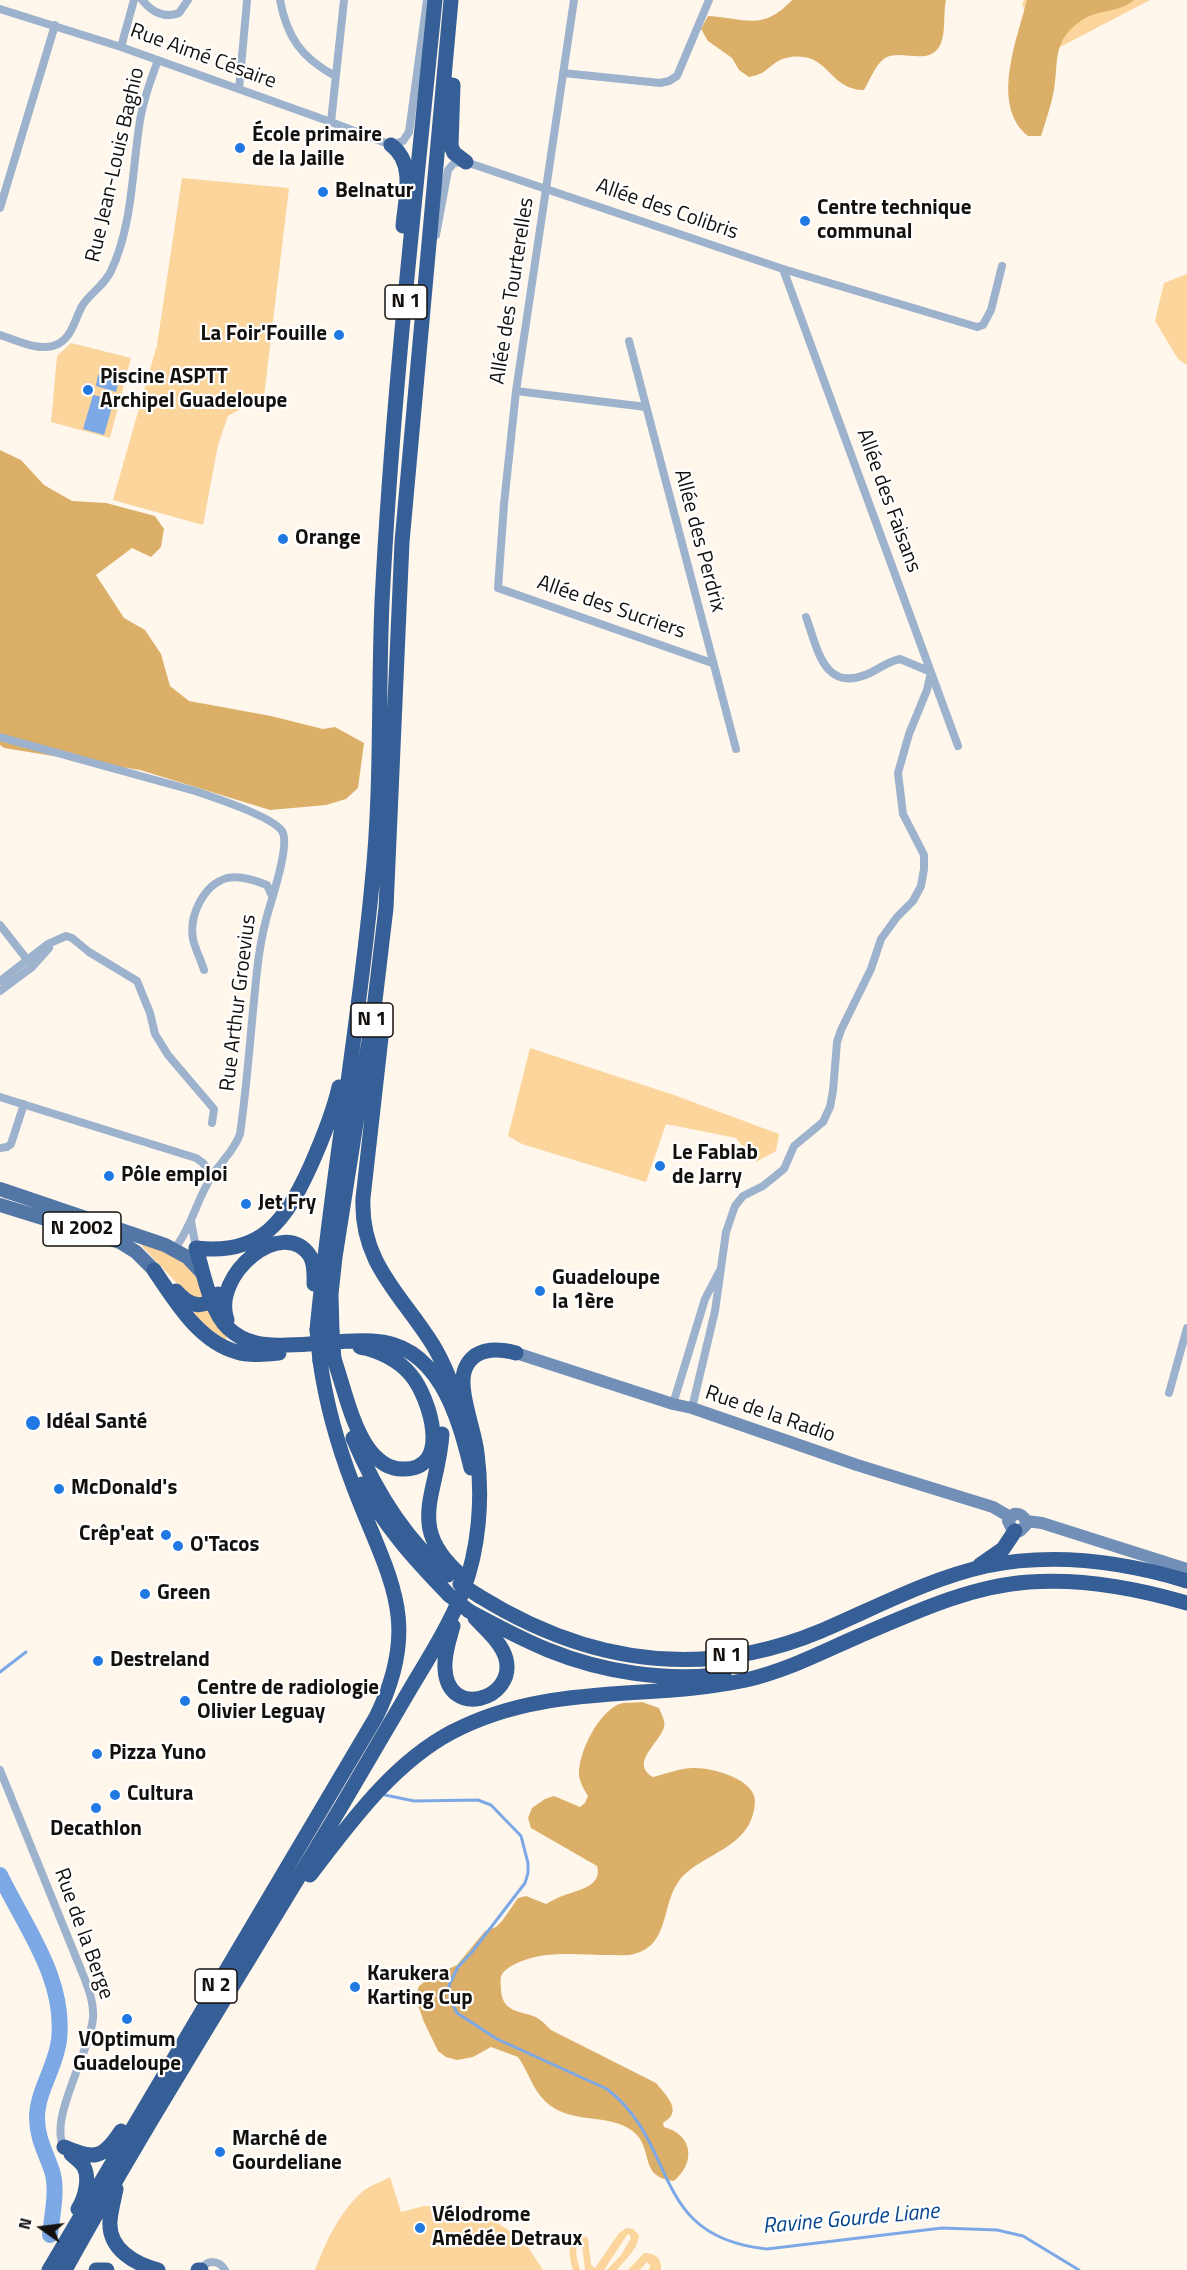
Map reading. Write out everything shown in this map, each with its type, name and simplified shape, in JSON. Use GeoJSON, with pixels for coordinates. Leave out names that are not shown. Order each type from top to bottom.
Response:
{"type":"FeatureCollection","features":[{"type":"Feature","properties":{"kind":"highway","name":"N 1"},"geometry":{"type":"LineString","coordinates":[[435,0],[405,308],[382,604],[375,845],[364,954],[324,1254],[324,1331],[333,1422],[352,1467],[389,1529],[415,1560],[458,1588],[479,1593],[511,1614],[551,1634],[599,1650],[661,1659],[702,1659],[737,1654],[793,1640],[820,1631],[898,1596],[973,1569],[1005,1563],[1069,1558],[1131,1566],[1187,1581]]}},
{"type":"Feature","properties":{"kind":"highway"},"geometry":{"type":"LineString","coordinates":[[453,0],[450,143],[454,153],[466,162]]}},
{"type":"Feature","properties":{"kind":"highway","name":"N 1"},"geometry":{"type":"LineString","coordinates":[[324,1331],[374,1010],[386,908],[402,542],[453,0]]}},
{"type":"Feature","properties":{"kind":"highway"},"geometry":{"type":"LineString","coordinates":[[391,146],[401,154],[406,166],[402,249],[405,308]]}},
{"type":"Feature","properties":{"kind":"highway"},"geometry":{"type":"LineString","coordinates":[[396,706],[400,782],[398,865],[363,1198],[364,1229],[381,1272],[431,1342],[453,1387],[469,1434],[473,1455],[477,1494],[476,1536]]}},
{"type":"Feature","properties":{"kind":"highway"},"geometry":{"type":"LineString","coordinates":[[364,954],[333,1111],[295,1198],[276,1225],[266,1234],[248,1244],[217,1250],[196,1248],[212,1300],[224,1324],[247,1341],[268,1345],[383,1341],[408,1349],[424,1362],[443,1388],[457,1416],[471,1470],[476,1536]]}},
{"type":"Feature","properties":{"kind":"highway"},"geometry":{"type":"LineString","coordinates":[[154,1270],[188,1302],[200,1305],[212,1300],[236,1271],[255,1253],[275,1244],[296,1245],[312,1259],[324,1331]]}},
{"type":"Feature","properties":{"kind":"highway"},"geometry":{"type":"LineString","coordinates":[[154,1270],[198,1327],[213,1340],[238,1353],[267,1354],[349,1346],[367,1348],[397,1362],[411,1374],[430,1412],[434,1435],[429,1454],[423,1462],[415,1468],[398,1469],[385,1464],[370,1450],[327,1360]]}},
{"type":"Feature","properties":{"kind":"highway"},"geometry":{"type":"LineString","coordinates":[[235,1333],[228,1322],[224,1306],[226,1290],[236,1271]]}},
{"type":"Feature","properties":{"kind":"highway"},"geometry":{"type":"LineString","coordinates":[[362,1340],[381,1345],[404,1359],[425,1384],[441,1414],[442,1443],[429,1501],[428,1522],[436,1549],[445,1561],[458,1588],[445,1668],[447,1681],[452,1689],[464,1698],[477,1700],[501,1685],[507,1668],[506,1658],[501,1648],[470,1611]]}},
{"type":"Feature","properties":{"kind":"highway"},"geometry":{"type":"LineString","coordinates":[[476,1536],[480,1500],[479,1470],[474,1430],[463,1386],[464,1372],[469,1362],[479,1353],[498,1350],[516,1353]]}},
{"type":"Feature","properties":{"kind":"highway","name":"N 1"},"geometry":{"type":"LineString","coordinates":[[327,1360],[358,1451],[374,1482],[403,1530],[458,1588],[470,1611],[550,1651],[603,1667],[665,1676],[709,1676],[756,1670],[806,1659],[930,1607],[990,1589],[1028,1582],[1071,1581],[1114,1586],[1141,1590],[1187,1603]]}},
{"type":"Feature","properties":{"kind":"highway","name":"N 2"},"geometry":{"type":"LineString","coordinates":[[48,2270],[376,1717],[391,1682],[398,1658],[399,1622],[394,1590],[352,1483],[333,1422]]}},
{"type":"Feature","properties":{"kind":"highway"},"geometry":{"type":"LineString","coordinates":[[973,1569],[1003,1549],[1017,1523]]}},
{"type":"Feature","properties":{"kind":"highway","name":"N 2"},"geometry":{"type":"LineString","coordinates":[[65,2270],[430,1657],[458,1588],[471,1565],[476,1536]]}},
{"type":"Feature","properties":{"kind":"highway"},"geometry":{"type":"LineString","coordinates":[[276,1917],[339,1837],[396,1773],[423,1750],[452,1732],[482,1719],[571,1696],[671,1690],[745,1680],[780,1672],[806,1659]]}},
{"type":"Feature","properties":{"kind":"highway"},"geometry":{"type":"LineString","coordinates":[[64,2147],[90,2157],[102,2153],[111,2145],[203,2006]]}},
{"type":"Feature","properties":{"kind":"highway"},"geometry":{"type":"LineString","coordinates":[[48,2270],[60,2241],[82,2203],[86,2183],[83,2165],[64,2147]]}},
{"type":"Feature","properties":{"kind":"highway"},"geometry":{"type":"LineString","coordinates":[[118,2178],[110,2222],[111,2234],[118,2247],[132,2260],[158,2270]]}},
{"type":"Feature","properties":{"kind":"highway"},"geometry":{"type":"LineString","coordinates":[[96,2270],[107,2270]]}},
{"type":"Feature","properties":{"kind":"main road","name":"N 2002"},"geometry":{"type":"LineString","coordinates":[[0,1189],[90,1218],[196,1248]]}},
{"type":"Feature","properties":{"kind":"main road","name":"N 2002"},"geometry":{"type":"LineString","coordinates":[[0,1204],[120,1242],[136,1252],[154,1270]]}},
{"type":"Feature","properties":{"kind":"main road"},"geometry":{"type":"LineString","coordinates":[[90,1218],[174,1249],[192,1262],[206,1278]]}},
{"type":"Feature","properties":{"kind":"street"},"geometry":{"type":"LineString","coordinates":[[121,47],[134,0]]}},
{"type":"Feature","properties":{"kind":"street"},"geometry":{"type":"LineString","coordinates":[[142,0],[151,9],[163,15],[169,15],[179,13],[188,0]]}},
{"type":"Feature","properties":{"kind":"street"},"geometry":{"type":"LineString","coordinates":[[280,0],[296,46],[311,61],[336,76]]}},
{"type":"Feature","properties":{"kind":"street"},"geometry":{"type":"LineString","coordinates":[[331,122],[344,0]]}},
{"type":"Feature","properties":{"kind":"street"},"geometry":{"type":"LineString","coordinates":[[391,146],[403,141],[409,132],[427,0]]}},
{"type":"Feature","properties":{"kind":"street","name":"Allée des Tourterelles"},"geometry":{"type":"LineString","coordinates":[[498,588],[516,391],[574,0]]}},
{"type":"Feature","properties":{"kind":"street"},"geometry":{"type":"LineString","coordinates":[[563,73],[660,83],[669,81],[679,72],[709,0]]}},
{"type":"Feature","properties":{"kind":"street"},"geometry":{"type":"LineString","coordinates":[[239,89],[248,1]]}},
{"type":"Feature","properties":{"kind":"street","name":"Rue Aimé Césaire"},"geometry":{"type":"LineString","coordinates":[[0,9],[121,47],[331,122],[391,146]]}},
{"type":"Feature","properties":{"kind":"street"},"geometry":{"type":"LineString","coordinates":[[0,208],[55,25]]}},
{"type":"Feature","properties":{"kind":"street","name":"Rue Jean-Louis Baghio"},"geometry":{"type":"LineString","coordinates":[[0,335],[44,347],[58,344],[68,335],[86,301],[107,278],[118,254],[127,217],[139,124],[158,60]]}},
{"type":"Feature","properties":{"kind":"street"},"geometry":{"type":"LineString","coordinates":[[420,340],[446,174],[454,163],[466,162]]}},
{"type":"Feature","properties":{"kind":"street","name":"Allée des Colibris"},"geometry":{"type":"LineString","coordinates":[[466,162],[783,269],[978,327],[985,323],[990,314],[1002,266]]}},
{"type":"Feature","properties":{"kind":"street","name":"Allée des Faisans"},"geometry":{"type":"LineString","coordinates":[[783,269],[958,746]]}},
{"type":"Feature","properties":{"kind":"street","name":"Allée des Perdrix"},"geometry":{"type":"LineString","coordinates":[[629,341],[736,749]]}},
{"type":"Feature","properties":{"kind":"street"},"geometry":{"type":"LineString","coordinates":[[516,391],[646,407]]}},
{"type":"Feature","properties":{"kind":"street","name":"Allée des Sucriers"},"geometry":{"type":"LineString","coordinates":[[498,588],[712,663]]}},
{"type":"Feature","properties":{"kind":"street"},"geometry":{"type":"LineString","coordinates":[[692,1408],[715,1311],[724,1262],[726,1232],[735,1206],[743,1196],[763,1186],[784,1169],[794,1146],[823,1122],[830,1107],[833,1091],[837,1042],[871,969],[881,939],[897,917],[913,901],[921,886],[924,869],[924,855],[903,814],[898,773],[931,672],[900,659],[856,678],[835,676],[827,670],[820,656],[806,617]]}},
{"type":"Feature","properties":{"kind":"street","name":"Rue Arthur Groevius"},"geometry":{"type":"LineString","coordinates":[[0,737],[195,791],[239,807],[279,828],[284,837],[259,960],[240,1134],[235,1146],[212,1175],[178,1244]]}},
{"type":"Feature","properties":{"kind":"street"},"geometry":{"type":"LineString","coordinates":[[204,970],[193,940],[193,928],[198,906],[211,886],[227,878],[250,878],[267,885],[272,896]]}},
{"type":"Feature","properties":{"kind":"street"},"geometry":{"type":"LineString","coordinates":[[0,925],[29,963]]}},
{"type":"Feature","properties":{"kind":"street"},"geometry":{"type":"LineString","coordinates":[[0,991],[57,939],[66,936],[72,938],[89,952],[137,981],[150,1013],[155,1034],[168,1055],[214,1109],[212,1124]]}},
{"type":"Feature","properties":{"kind":"street"},"geometry":{"type":"LineString","coordinates":[[0,981],[29,963]]}},
{"type":"Feature","properties":{"kind":"street"},"geometry":{"type":"LineString","coordinates":[[0,1097],[196,1158],[212,1175]]}},
{"type":"Feature","properties":{"kind":"street"},"geometry":{"type":"LineString","coordinates":[[0,1148],[11,1144],[24,1104]]}},
{"type":"Feature","properties":{"kind":"street"},"geometry":{"type":"LineString","coordinates":[[192,1215],[192,1233],[196,1248]]}},
{"type":"Feature","properties":{"kind":"street"},"geometry":{"type":"LineString","coordinates":[[673,1404],[705,1299],[724,1262]]}},
{"type":"Feature","properties":{"kind":"street"},"geometry":{"type":"LineString","coordinates":[[1169,1393],[1187,1328]]}},
{"type":"Feature","properties":{"kind":"street","name":"Rue de la Radio"},"geometry":{"type":"LineString","coordinates":[[516,1353],[673,1404],[692,1408],[857,1465],[993,1507],[1017,1523],[1042,1522],[1187,1569]]}},
{"type":"Feature","properties":{"kind":"street","name":"Rue de la Berge"},"geometry":{"type":"LineString","coordinates":[[0,1770],[84,1977],[92,2005],[93,2020],[89,2039],[62,2112],[60,2137],[64,2147]]}},
{"type":"Feature","properties":{"kind":"street"},"geometry":{"type":"LineString","coordinates":[[200,2270],[206,2264],[213,2262],[220,2264],[225,2270]]}},
{"type":"Feature","properties":{"kind":"shaded area"},"geometry":{"type":"Polygon","coordinates":[[[792,0],[946,0],[943,38],[936,50],[930,54],[885,58],[864,90],[842,84],[820,64],[800,57],[782,59],[762,73],[749,77],[739,70],[732,58],[708,41],[701,29],[708,16],[762,20],[781,10],[792,0]]]}},
{"type":"Feature","properties":{"kind":"shaded area"},"geometry":{"type":"Polygon","coordinates":[[[1025,0],[1150,0],[1039,58],[1022,3],[1025,0]]]}},
{"type":"Feature","properties":{"kind":"shaded area"},"geometry":{"type":"Polygon","coordinates":[[[1027,0],[1134,0],[1122,7],[1082,20],[1066,35],[1059,51],[1053,96],[1041,136],[1028,136],[1017,123],[1010,107],[1008,90],[1013,52],[1027,0]]]}},
{"type":"Feature","properties":{"kind":"shaded area"},"geometry":{"type":"Polygon","coordinates":[[[182,178],[289,188],[264,396],[228,416],[218,445],[203,525],[113,500],[157,345],[182,178]]]}},
{"type":"Feature","properties":{"kind":"shaded area"},"geometry":{"type":"Polygon","coordinates":[[[1187,274],[1187,365],[1178,359],[1155,321],[1164,283],[1187,274]]]}},
{"type":"Feature","properties":{"kind":"shaded area","name":"Piscine ASPTT Archipel Guadeloupe"},"geometry":{"type":"Polygon","coordinates":[[[71,343],[131,358],[110,438],[51,422],[57,356],[71,343]]]}},
{"type":"Feature","properties":{"kind":"shaded area"},"geometry":{"type":"Polygon","coordinates":[[[0,450],[21,460],[44,485],[72,501],[106,503],[155,516],[164,529],[161,547],[151,557],[132,548],[96,575],[124,618],[145,630],[161,654],[170,686],[189,701],[271,716],[323,729],[335,727],[364,743],[358,788],[346,799],[326,805],[270,810],[140,770],[4,748],[0,745],[0,450]]]}},
{"type":"Feature","properties":{"kind":"shaded area"},"geometry":{"type":"Polygon","coordinates":[[[530,1048],[674,1095],[779,1134],[776,1151],[756,1162],[736,1138],[666,1124],[646,1182],[522,1144],[508,1136],[530,1048]]]}},
{"type":"Feature","properties":{"kind":"shaded area"},"geometry":{"type":"Polygon","coordinates":[[[144,1241],[182,1257],[205,1284],[202,1299],[189,1296],[141,1245],[144,1241]]]}},
{"type":"Feature","properties":{"kind":"shaded area"},"geometry":{"type":"Polygon","coordinates":[[[212,1306],[229,1335],[225,1340],[201,1323],[191,1309],[212,1306]]]}},
{"type":"Feature","properties":{"kind":"shaded area"},"geometry":{"type":"Polygon","coordinates":[[[642,1702],[659,1708],[664,1722],[661,1733],[645,1759],[646,1771],[653,1777],[683,1769],[701,1768],[731,1776],[741,1781],[753,1794],[755,1802],[752,1818],[745,1831],[735,1840],[688,1871],[679,1881],[669,1901],[659,1933],[646,1949],[629,1955],[561,1954],[525,1960],[511,1966],[503,1973],[501,1991],[505,2003],[512,2009],[536,2017],[551,2030],[656,2083],[671,2103],[673,2112],[663,2123],[664,2127],[681,2136],[688,2150],[686,2166],[674,2181],[656,2175],[649,2164],[642,2142],[628,2128],[618,2123],[561,2112],[551,2106],[536,2089],[518,2057],[491,2047],[473,2057],[457,2060],[446,2057],[438,2051],[415,1997],[419,1986],[431,1977],[457,1965],[485,1931],[496,1927],[502,1921],[518,1898],[526,1896],[546,1904],[593,1883],[598,1873],[597,1866],[531,1828],[528,1818],[532,1808],[554,1796],[580,1807],[585,1803],[588,1796],[579,1775],[582,1756],[591,1735],[611,1709],[621,1703],[642,1702]]]}},
{"type":"Feature","properties":{"kind":"shaded area","name":"Vélodrome Amédée Detraux"},"geometry":{"type":"Polygon","coordinates":[[[390,2177],[401,2212],[424,2206],[461,2207],[486,2215],[524,2241],[543,2270],[315,2270],[339,2219],[353,2201],[371,2186],[390,2177]]]}},
{"type":"Feature","properties":{"kind":"shaded area"},"geometry":{"type":"Polygon","coordinates":[[[627,2228],[633,2229],[639,2235],[638,2240],[631,2254],[617,2270],[607,2270],[621,2255],[631,2238],[629,2234],[604,2270],[585,2270],[582,2243],[579,2242],[576,2252],[580,2270],[573,2270],[570,2245],[575,2236],[588,2238],[591,2265],[595,2268],[619,2233],[627,2228]]]}},
{"type":"Feature","properties":{"kind":"shaded area"},"geometry":{"type":"Polygon","coordinates":[[[644,2253],[657,2257],[661,2270],[649,2270],[650,2265],[647,2262],[640,2270],[628,2270],[644,2253]]]}},
{"type":"Feature","properties":{"kind":"water"},"geometry":{"type":"Polygon","coordinates":[[[98,375],[119,380],[116,392],[96,386],[98,375]]]}},
{"type":"Feature","properties":{"kind":"water"},"geometry":{"type":"Polygon","coordinates":[[[93,395],[114,400],[104,435],[83,429],[93,395]]]}},
{"type":"Feature","properties":{"kind":"waterway","name":"Ravine Gourde Liane"},"geometry":{"type":"LineString","coordinates":[[0,1672],[26,1652]]}},
{"type":"Feature","properties":{"kind":"waterway","name":"Ravine Gourde Liane"},"geometry":{"type":"LineString","coordinates":[[385,1795],[414,1801],[478,1800],[491,1805],[521,1836],[528,1863],[525,1883],[458,1967],[449,1985],[450,1999],[457,2013],[497,2039],[607,2089],[630,2111],[646,2136],[670,2186],[684,2208],[702,2227],[729,2241],[767,2249],[942,2228],[997,2230],[1023,2236],[1079,2270]]}},
{"type":"Feature","properties":{"kind":"waterway"},"geometry":{"type":"LineString","coordinates":[[0,1875],[42,1954],[56,1996],[60,2018],[57,2050],[40,2098],[37,2118],[40,2139],[54,2178],[50,2235]]}},
{"type":"Feature","properties":{"kind":"place","name":"École primaire de la Jaille"},"geometry":{"type":"Point","coordinates":[240,148]}},
{"type":"Feature","properties":{"kind":"place","name":"Belnatur"},"geometry":{"type":"Point","coordinates":[323,192]}},
{"type":"Feature","properties":{"kind":"place","name":"Centre technique communal"},"geometry":{"type":"Point","coordinates":[805,221]}},
{"type":"Feature","properties":{"kind":"place","name":"La Foir'Fouille"},"geometry":{"type":"Point","coordinates":[339,335]}},
{"type":"Feature","properties":{"kind":"place","name":"Piscine ASPTT Archipel Guadeloupe"},"geometry":{"type":"Point","coordinates":[88,390]}},
{"type":"Feature","properties":{"kind":"place","name":"Orange"},"geometry":{"type":"Point","coordinates":[283,539]}},
{"type":"Feature","properties":{"kind":"place","name":"Le Fablab de Jarry"},"geometry":{"type":"Point","coordinates":[660,1166]}},
{"type":"Feature","properties":{"kind":"place","name":"Pôle emploi"},"geometry":{"type":"Point","coordinates":[109,1176]}},
{"type":"Feature","properties":{"kind":"place","name":"Jet Fry"},"geometry":{"type":"Point","coordinates":[246,1204]}},
{"type":"Feature","properties":{"kind":"place","name":"Guadeloupe la 1ère"},"geometry":{"type":"Point","coordinates":[540,1291]}},
{"type":"Feature","properties":{"kind":"place","name":"Idéal Santé"},"geometry":{"type":"Point","coordinates":[33,1423]}},
{"type":"Feature","properties":{"kind":"place","name":"McDonald's"},"geometry":{"type":"Point","coordinates":[59,1489]}},
{"type":"Feature","properties":{"kind":"place","name":"Crêp'eat"},"geometry":{"type":"Point","coordinates":[166,1535]}},
{"type":"Feature","properties":{"kind":"place","name":"O'Tacos"},"geometry":{"type":"Point","coordinates":[178,1546]}},
{"type":"Feature","properties":{"kind":"place","name":"Green"},"geometry":{"type":"Point","coordinates":[145,1594]}},
{"type":"Feature","properties":{"kind":"place","name":"Destreland"},"geometry":{"type":"Point","coordinates":[98,1661]}},
{"type":"Feature","properties":{"kind":"place","name":"Centre de radiologie Olivier Leguay"},"geometry":{"type":"Point","coordinates":[185,1701]}},
{"type":"Feature","properties":{"kind":"place","name":"Pizza Yuno"},"geometry":{"type":"Point","coordinates":[97,1754]}},
{"type":"Feature","properties":{"kind":"place","name":"Cultura"},"geometry":{"type":"Point","coordinates":[115,1795]}},
{"type":"Feature","properties":{"kind":"place","name":"Decathlon"},"geometry":{"type":"Point","coordinates":[96,1808]}},
{"type":"Feature","properties":{"kind":"place","name":"Karukera Karting Cup"},"geometry":{"type":"Point","coordinates":[355,1987]}},
{"type":"Feature","properties":{"kind":"place","name":"VOptimum Guadeloupe"},"geometry":{"type":"Point","coordinates":[127,2019]}},
{"type":"Feature","properties":{"kind":"place","name":"Marché de Gourdeliane"},"geometry":{"type":"Point","coordinates":[220,2152]}},
{"type":"Feature","properties":{"kind":"place","name":"Vélodrome Amédée Detraux"},"geometry":{"type":"Point","coordinates":[420,2228]}}]}
